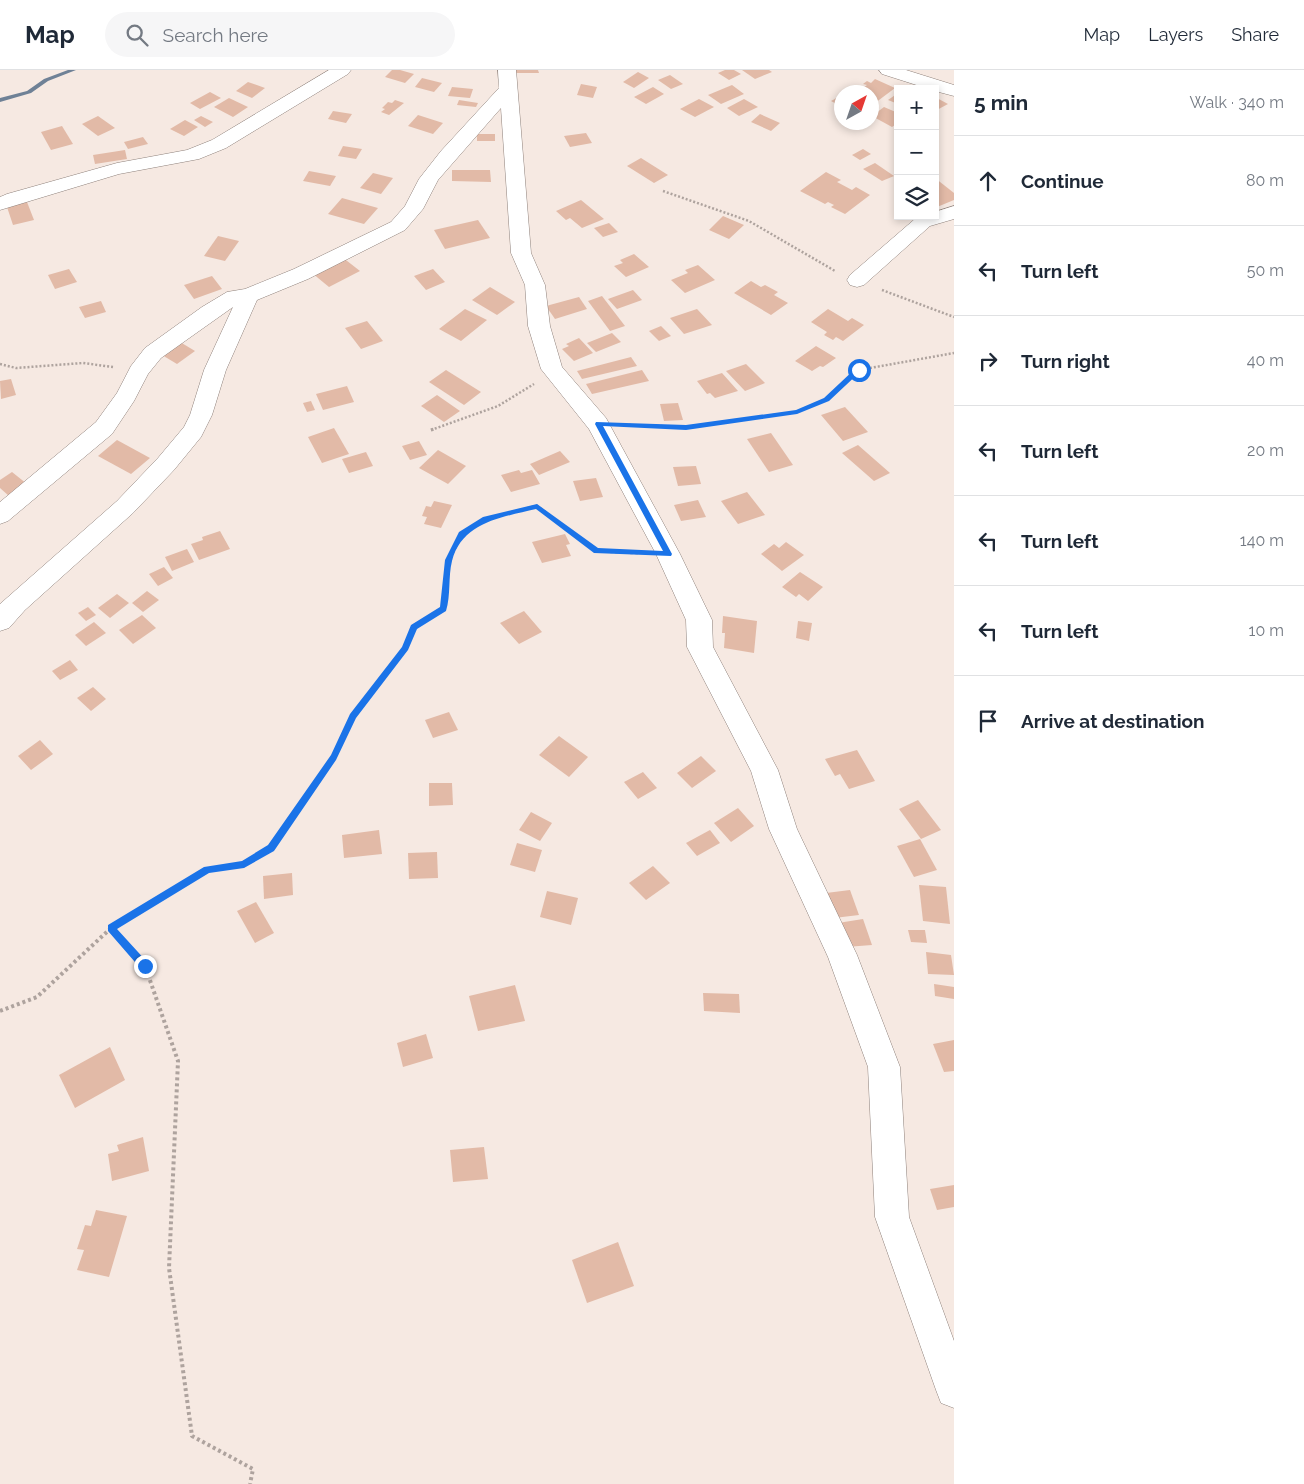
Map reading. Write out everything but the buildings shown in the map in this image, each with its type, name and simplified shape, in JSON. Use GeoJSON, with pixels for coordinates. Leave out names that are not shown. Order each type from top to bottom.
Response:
{"type":"FeatureCollection","features":[{"type":"Feature","properties":{"kind":"street"},"geometry":{"type":"LineString","coordinates":[[0,204],[14,198],[117,169],[192,155],[219,144],[342,70]]}},
{"type":"Feature","properties":{"kind":"street"},"geometry":{"type":"LineString","coordinates":[[888,70],[954,91]]}},
{"type":"Feature","properties":{"kind":"street"},"geometry":{"type":"LineString","coordinates":[[0,515],[104,428],[126,396],[139,370],[153,353],[209,312],[234,297],[248,296],[301,274],[398,226],[413,209],[429,179],[507,80]]}},
{"type":"Feature","properties":{"kind":"street"},"geometry":{"type":"LineString","coordinates":[[507,80],[520,253],[535,285],[539,326],[552,369],[598,424],[668,554],[699,620],[700,647],[764,770],[783,829],[842,955],[884,1067],[892,1217],[954,1390]]}},
{"type":"Feature","properties":{"kind":"street"},"geometry":{"type":"LineString","coordinates":[[856,280],[922,222],[954,212]]}},
{"type":"Feature","properties":{"kind":"street"},"geometry":{"type":"LineString","coordinates":[[0,621],[16,603],[125,507],[166,464],[193,431],[201,415],[215,370],[248,296]]}},
{"type":"Feature","properties":{"kind":"path"},"geometry":{"type":"LineString","coordinates":[[663,191],[748,221],[842,276],[954,318]]}},
{"type":"Feature","properties":{"kind":"path"},"geometry":{"type":"LineString","coordinates":[[598,424],[686,427],[797,412],[826,399],[859,370],[954,353]]}},
{"type":"Feature","properties":{"kind":"path"},"geometry":{"type":"LineString","coordinates":[[0,364],[16,368],[83,363],[139,370]]}},
{"type":"Feature","properties":{"kind":"path"},"geometry":{"type":"LineString","coordinates":[[431,430],[500,406],[524,392],[552,369]]}},
{"type":"Feature","properties":{"kind":"path"},"geometry":{"type":"LineString","coordinates":[[0,1011],[37,997],[111,928],[207,870],[244,864],[271,848],[334,757],[353,716],[405,648],[414,627],[443,609],[449,560],[462,534],[485,519],[537,506],[596,551],[668,554]]}},
{"type":"Feature","properties":{"kind":"path"},"geometry":{"type":"LineString","coordinates":[[111,928],[145,966],[178,1061],[169,1268],[192,1436],[253,1469],[250,1484]]}},
{"type":"Feature","properties":{"kind":"waterway"},"geometry":{"type":"LineString","coordinates":[[0,100],[29,92],[46,80],[73,70]]}},
{"type":"Feature","properties":{"kind":"route"},"geometry":{"type":"LineString","coordinates":[[145,966],[111,928],[207,870],[244,864],[271,848],[334,757],[353,716],[405,648],[414,627],[443,609],[449,560],[462,534],[485,519],[537,506],[596,551],[668,554],[598,424],[686,427],[797,412],[826,399],[859,370]]}}]}
